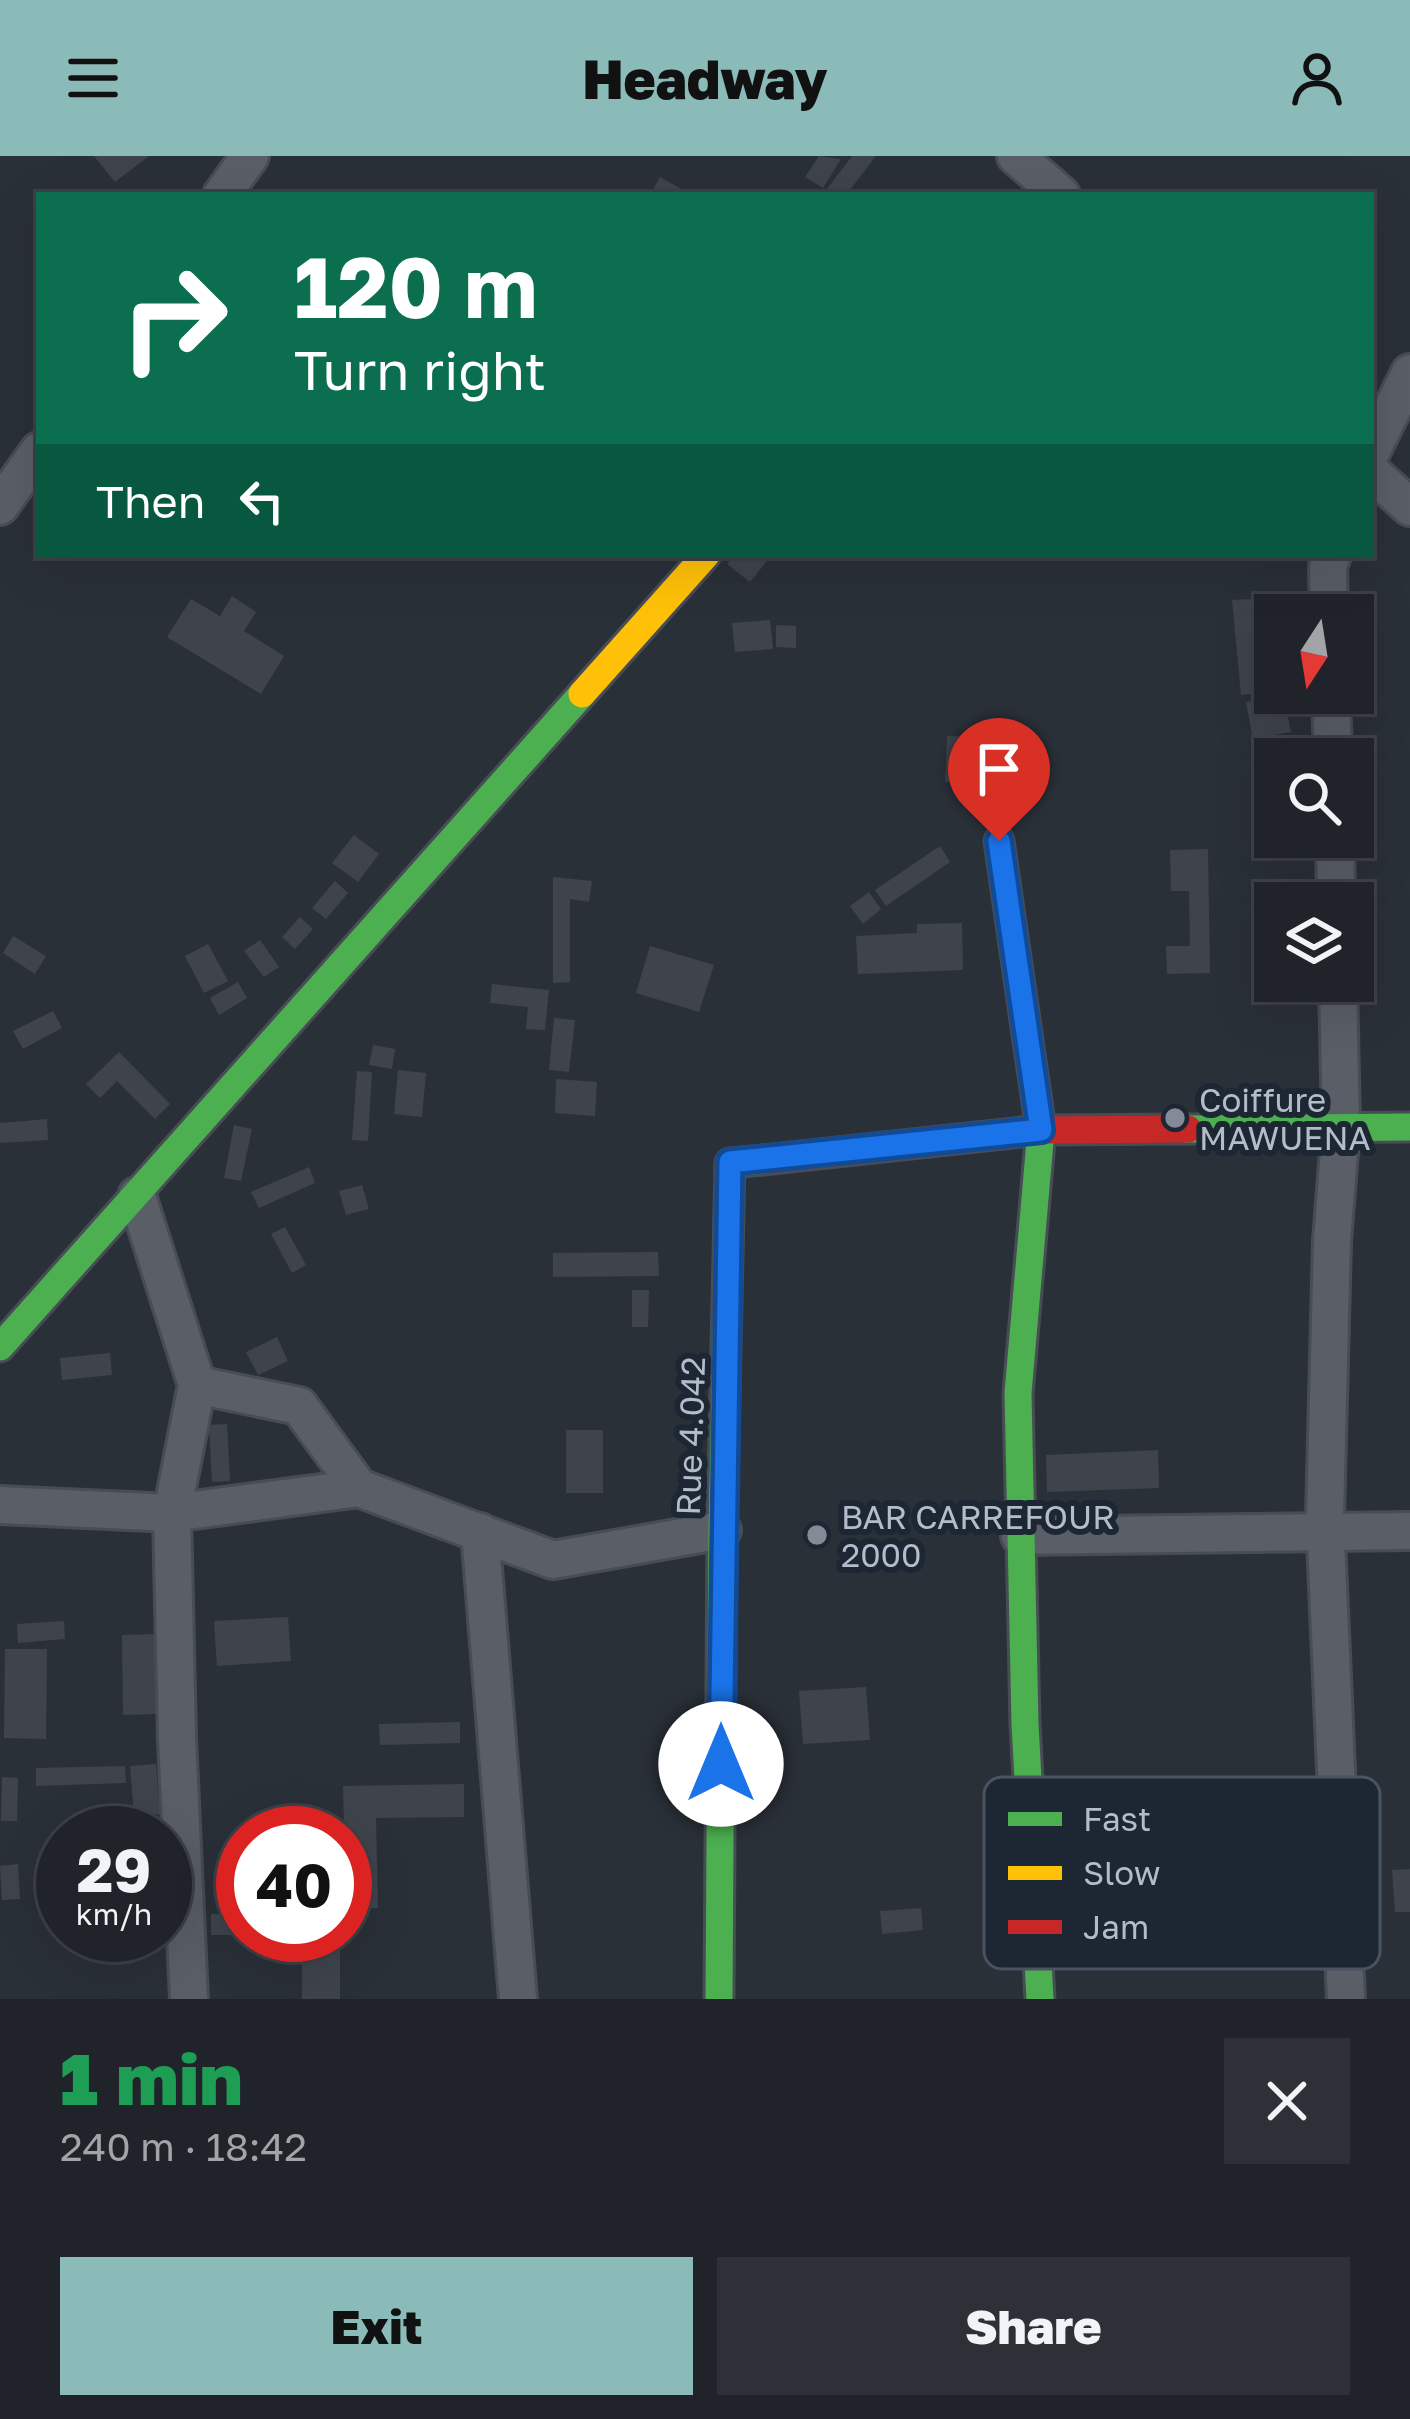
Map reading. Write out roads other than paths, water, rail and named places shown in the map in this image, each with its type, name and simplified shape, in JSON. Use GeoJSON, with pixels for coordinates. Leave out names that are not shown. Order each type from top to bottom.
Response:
{"type":"FeatureCollection","features":[{"type":"Feature","properties":{"kind":"street"},"geometry":{"type":"LineString","coordinates":[[224,192],[250,156]]}},
{"type":"Feature","properties":{"kind":"street"},"geometry":{"type":"LineString","coordinates":[[1374,446],[1410,373]]}},
{"type":"Feature","properties":{"kind":"street"},"geometry":{"type":"LineString","coordinates":[[0,506],[36,455]]}},
{"type":"Feature","properties":{"kind":"street"},"geometry":{"type":"LineString","coordinates":[[1374,475],[1410,506]]}},
{"type":"Feature","properties":{"kind":"street"},"geometry":{"type":"LineString","coordinates":[[0,1347],[703,558]]}},
{"type":"Feature","properties":{"kind":"street"},"geometry":{"type":"LineString","coordinates":[[1329,594],[1331,558]]}},
{"type":"Feature","properties":{"kind":"street"},"geometry":{"type":"LineString","coordinates":[[999,841],[1041,1130],[1018,1393],[1028,1777]]}},
{"type":"Feature","properties":{"kind":"street"},"geometry":{"type":"LineString","coordinates":[[1336,1777],[1326,1535],[1332,1241],[1342,1126],[1339,1002]]}},
{"type":"Feature","properties":{"kind":"street"},"geometry":{"type":"LineString","coordinates":[[1041,1130],[1410,1127]]}},
{"type":"Feature","properties":{"kind":"street","name":"Rue 4.042"},"geometry":{"type":"LineString","coordinates":[[719,1999],[730,1162],[1041,1130]]}},
{"type":"Feature","properties":{"kind":"street"},"geometry":{"type":"LineString","coordinates":[[136,1196],[197,1385],[172,1513],[189,1999]]}},
{"type":"Feature","properties":{"kind":"street"},"geometry":{"type":"LineString","coordinates":[[197,1385],[299,1406],[359,1488]]}},
{"type":"Feature","properties":{"kind":"street"},"geometry":{"type":"LineString","coordinates":[[0,1505],[172,1513],[359,1488],[554,1560],[722,1530]]}},
{"type":"Feature","properties":{"kind":"street"},"geometry":{"type":"LineString","coordinates":[[1020,1537],[1410,1531]]}},
{"type":"Feature","properties":{"kind":"street"},"geometry":{"type":"LineString","coordinates":[[480,1532],[518,1999]]}},
{"type":"Feature","properties":{"kind":"street"},"geometry":{"type":"LineString","coordinates":[[1038,1969],[1040,1999]]}},
{"type":"Feature","properties":{"kind":"street"},"geometry":{"type":"LineString","coordinates":[[1345,1969],[1346,1999]]}},
{"type":"Feature","properties":{"kind":"place","name":"Coiffure MAWUENA"},"geometry":{"type":"Point","coordinates":[1175,1118]}},
{"type":"Feature","properties":{"kind":"place","name":"BAR CARREFOUR 2000"},"geometry":{"type":"Point","coordinates":[817,1535]}}]}
